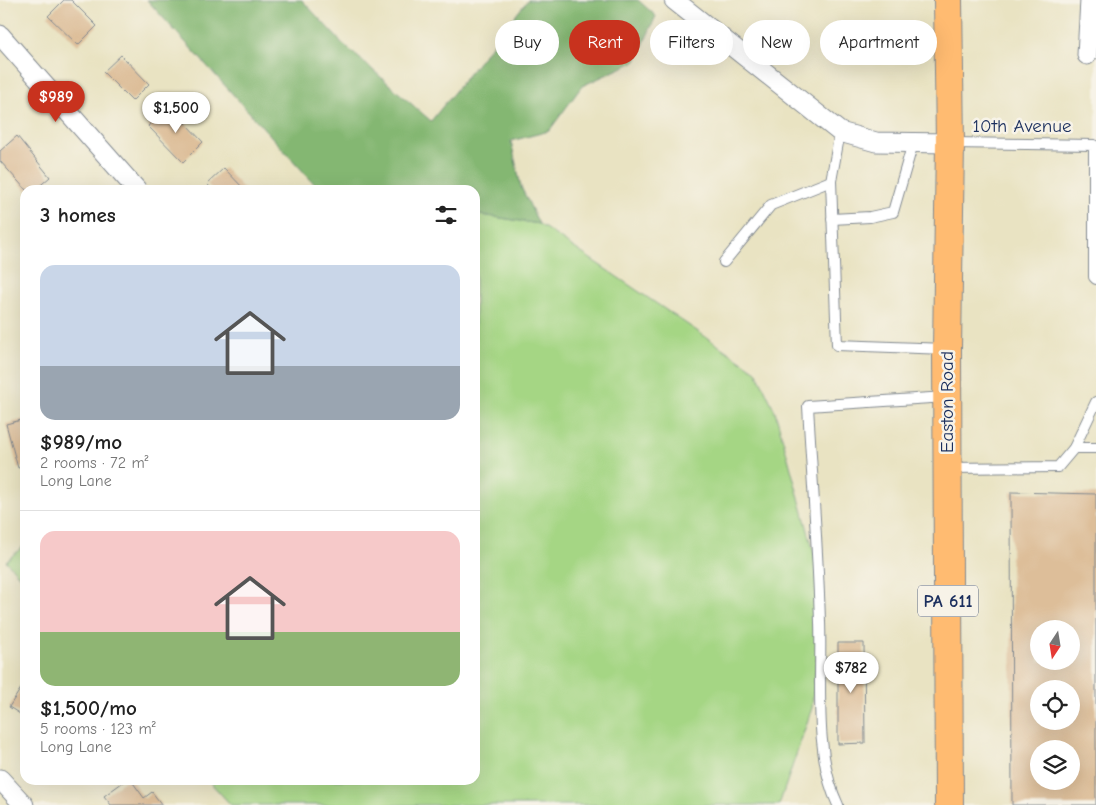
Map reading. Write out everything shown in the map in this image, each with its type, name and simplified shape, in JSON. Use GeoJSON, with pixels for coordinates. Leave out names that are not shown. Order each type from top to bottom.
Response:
{"type":"FeatureCollection","features":[{"type":"Feature","properties":{"kind":"highway","name":"Easton Road"},"geometry":{"type":"LineString","coordinates":[[948,0],[950,143],[947,348],[949,805]]}},
{"type":"Feature","properties":{"kind":"street"},"geometry":{"type":"LineString","coordinates":[[674,0],[840,132],[876,142],[950,143]]}},
{"type":"Feature","properties":{"kind":"street"},"geometry":{"type":"LineString","coordinates":[[1087,55],[1090,0]]}},
{"type":"Feature","properties":{"kind":"street"},"geometry":{"type":"LineString","coordinates":[[0,35],[133,185]]}},
{"type":"Feature","properties":{"kind":"street"},"geometry":{"type":"LineString","coordinates":[[0,779],[24,805]]}},
{"type":"Feature","properties":{"kind":"lane"},"geometry":{"type":"LineString","coordinates":[[840,132],[831,180],[837,345],[947,348]]}},
{"type":"Feature","properties":{"kind":"lane"},"geometry":{"type":"LineString","coordinates":[[832,219],[870,217],[893,212],[913,143]]}},
{"type":"Feature","properties":{"kind":"lane","name":"10th Avenue"},"geometry":{"type":"LineString","coordinates":[[950,143],[1094,145],[1094,277],[1096,279]]}},
{"type":"Feature","properties":{"kind":"lane"},"geometry":{"type":"LineString","coordinates":[[724,262],[772,205],[831,180]]}},
{"type":"Feature","properties":{"kind":"lane"},"geometry":{"type":"LineString","coordinates":[[838,805],[829,785],[822,730],[820,622],[808,406],[947,397]]}},
{"type":"Feature","properties":{"kind":"lane"},"geometry":{"type":"LineString","coordinates":[[948,468],[1058,467],[1074,448],[1096,402]]}},
{"type":"Feature","properties":{"kind":"lane"},"geometry":{"type":"LineString","coordinates":[[1074,448],[1096,448]]}},
{"type":"Feature","properties":{"kind":"green space"},"geometry":{"type":"Polygon","coordinates":[[[147,0],[302,0],[342,43],[431,121],[495,41],[495,65],[559,65],[559,20],[512,20],[528,0],[638,0],[656,16],[654,20],[650,20],[650,30],[640,52],[640,20],[569,20],[569,65],[627,65],[582,86],[549,131],[511,141],[521,187],[539,224],[480,216],[480,185],[315,185],[147,0]]]}},
{"type":"Feature","properties":{"kind":"green space"},"geometry":{"type":"Polygon","coordinates":[[[480,216],[539,224],[756,371],[775,411],[823,585],[812,708],[779,805],[231,805],[213,785],[480,785],[480,216]]]}},
{"type":"Feature","properties":{"kind":"green space"},"geometry":{"type":"Polygon","coordinates":[[[20,549],[20,576],[6,561],[20,549]]]}},
{"type":"Feature","properties":{"kind":"building"},"geometry":{"type":"Polygon","coordinates":[[[64,0],[71,0],[97,26],[78,45],[48,16],[64,0]]]}},
{"type":"Feature","properties":{"kind":"building"},"geometry":{"type":"Polygon","coordinates":[[[121,55],[149,84],[132,101],[103,72],[121,55]]]}},
{"type":"Feature","properties":{"kind":"building"},"geometry":{"type":"Polygon","coordinates":[[[169,106],[203,142],[183,162],[148,126],[169,106]]]}},
{"type":"Feature","properties":{"kind":"building"},"geometry":{"type":"Polygon","coordinates":[[[17,136],[50,177],[41,185],[22,185],[0,161],[0,151],[17,136]]]}},
{"type":"Feature","properties":{"kind":"building"},"geometry":{"type":"Polygon","coordinates":[[[224,168],[240,185],[208,185],[224,168]]]}},
{"type":"Feature","properties":{"kind":"building"},"geometry":{"type":"Polygon","coordinates":[[[20,420],[20,467],[18,468],[6,424],[20,420]]]}},
{"type":"Feature","properties":{"kind":"building"},"geometry":{"type":"Polygon","coordinates":[[[1011,492],[1096,494],[1096,805],[1012,805],[1011,492]]]}},
{"type":"Feature","properties":{"kind":"building"},"geometry":{"type":"Polygon","coordinates":[[[838,643],[864,643],[865,743],[838,744],[838,643]]]}},
{"type":"Feature","properties":{"kind":"building"},"geometry":{"type":"Polygon","coordinates":[[[20,690],[20,714],[9,707],[20,690]]]}},
{"type":"Feature","properties":{"kind":"building"},"geometry":{"type":"Polygon","coordinates":[[[119,785],[135,785],[144,798],[152,792],[162,805],[111,805],[104,796],[119,785]]]}}]}
